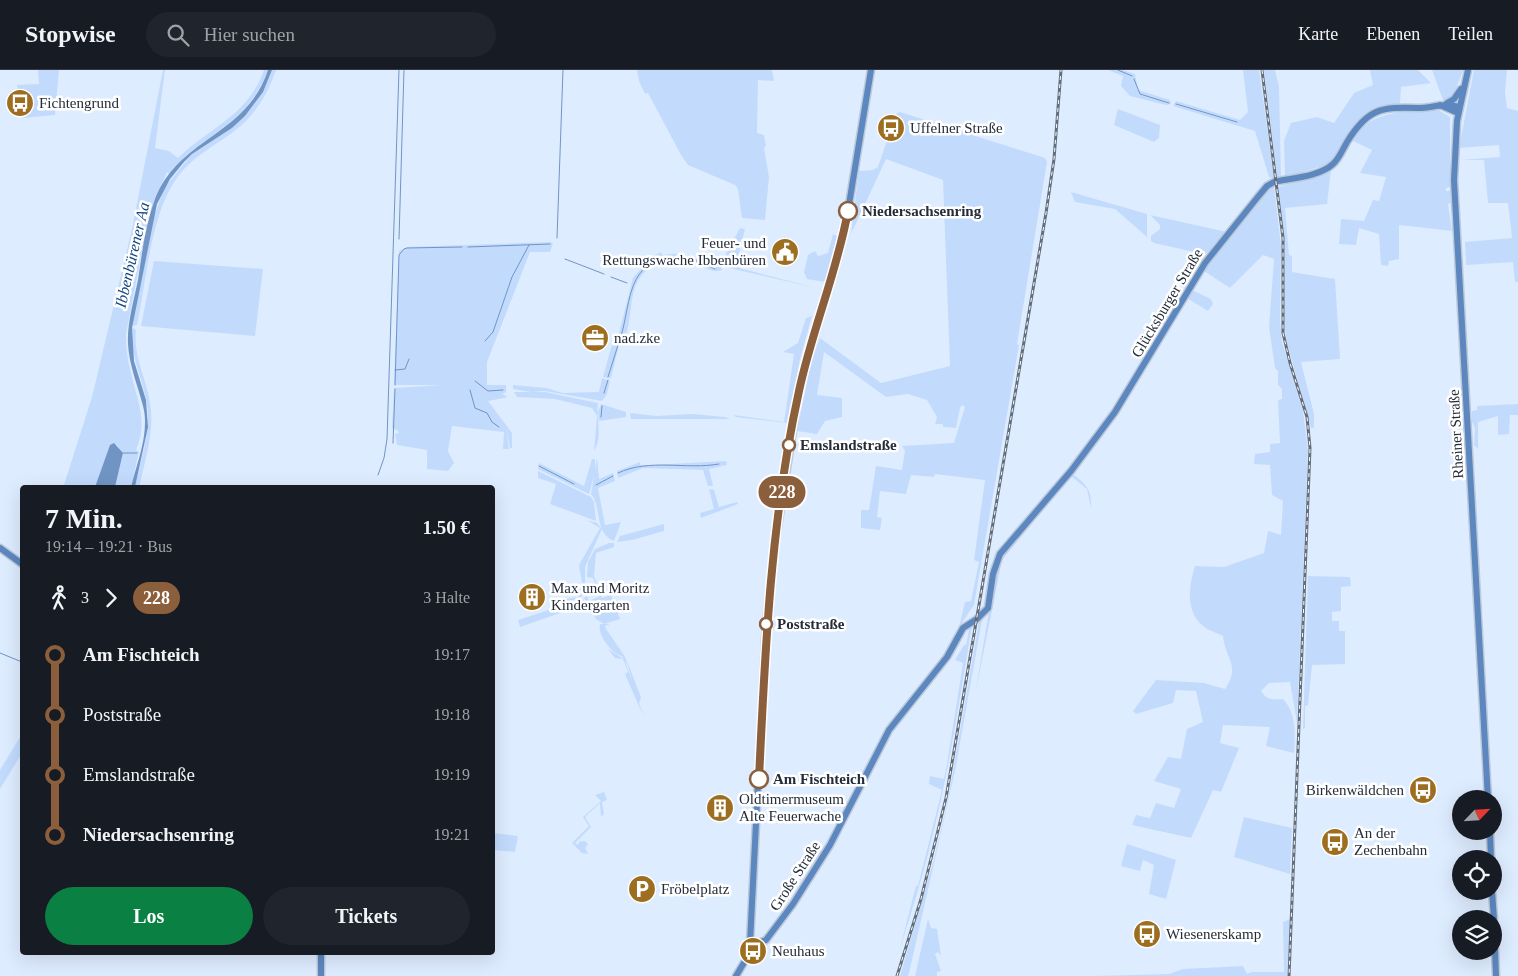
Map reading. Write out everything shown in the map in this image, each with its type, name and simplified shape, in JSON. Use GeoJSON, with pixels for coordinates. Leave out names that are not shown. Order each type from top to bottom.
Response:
{"type":"FeatureCollection","features":[{"type":"Feature","properties":{"kind":"main road"},"geometry":{"type":"LineString","coordinates":[[736,976],[745,961],[750,943],[766,623],[774,552],[798,391],[845,229],[871,70]]}},
{"type":"Feature","properties":{"kind":"main road","name":"Rheiner Straße"},"geometry":{"type":"LineString","coordinates":[[1468,70],[1463,86],[1454,148],[1454,180],[1488,790]]}},
{"type":"Feature","properties":{"kind":"main road"},"geometry":{"type":"LineString","coordinates":[[1444,104],[1454,99],[1463,86]]}},
{"type":"Feature","properties":{"kind":"main road","name":"Glücksburger Straße"},"geometry":{"type":"LineString","coordinates":[[988,608],[993,574],[1000,554],[1070,471],[1115,412],[1205,263],[1265,188],[1274,182],[1320,171],[1333,164],[1358,126],[1376,111],[1393,106],[1422,108],[1444,104],[1459,110]]}},
{"type":"Feature","properties":{"kind":"main road"},"geometry":{"type":"LineString","coordinates":[[0,548],[20,563]]}},
{"type":"Feature","properties":{"kind":"main road","name":"Große Straße"},"geometry":{"type":"LineString","coordinates":[[750,943],[766,940],[790,907],[830,845],[889,730],[943,664],[963,628],[977,619],[988,608]]}},
{"type":"Feature","properties":{"kind":"main road"},"geometry":{"type":"LineString","coordinates":[[321,955],[321,976]]}},
{"type":"Feature","properties":{"kind":"main road"},"geometry":{"type":"LineString","coordinates":[[1495,960],[1496,976]]}},
{"type":"Feature","properties":{"kind":"shaded area"},"geometry":{"type":"Polygon","coordinates":[[[38,70],[59,70],[55,115],[23,118],[17,85],[39,84],[38,70]]]}},
{"type":"Feature","properties":{"kind":"shaded area"},"geometry":{"type":"Polygon","coordinates":[[[163,70],[165,70],[155,148],[169,151],[178,158],[238,110],[257,86],[264,70],[268,70],[259,89],[248,105],[223,128],[182,160],[169,174],[167,172],[149,215],[126,334],[128,361],[141,419],[140,439],[136,450],[139,452],[131,485],[115,485],[123,454],[117,445],[110,446],[96,485],[64,485],[92,397],[132,229],[163,70]]]}},
{"type":"Feature","properties":{"kind":"shaded area"},"geometry":{"type":"Polygon","coordinates":[[[268,70],[272,70],[263,92],[245,116],[232,128],[192,154],[184,162],[170,179],[157,204],[132,328],[134,361],[146,400],[148,427],[135,485],[132,485],[144,437],[145,416],[129,352],[129,328],[151,211],[165,180],[178,163],[244,110],[258,92],[268,70]]]}},
{"type":"Feature","properties":{"kind":"shaded area"},"geometry":{"type":"Polygon","coordinates":[[[272,70],[276,70],[273,79],[254,112],[241,126],[189,164],[177,178],[168,193],[155,229],[137,325],[132,326],[154,217],[164,188],[192,154],[232,128],[245,116],[263,92],[272,70]]]}},
{"type":"Feature","properties":{"kind":"shaded area"},"geometry":{"type":"Polygon","coordinates":[[[637,70],[772,70],[774,81],[758,80],[757,133],[764,135],[766,146],[764,148],[769,177],[765,220],[742,218],[738,189],[735,185],[688,165],[648,93],[645,94],[639,81],[637,70]]]}},
{"type":"Feature","properties":{"kind":"shaded area"},"geometry":{"type":"Polygon","coordinates":[[[1108,70],[1123,70],[1135,74],[1138,90],[1170,100],[1171,104],[1166,105],[1130,96],[1121,86],[1123,76],[1108,70]]]}},
{"type":"Feature","properties":{"kind":"shaded area"},"geometry":{"type":"Polygon","coordinates":[[[1243,70],[1259,70],[1274,178],[1269,177],[1255,131],[1173,106],[1176,101],[1240,120],[1248,112],[1243,70]]]}},
{"type":"Feature","properties":{"kind":"shaded area"},"geometry":{"type":"Polygon","coordinates":[[[1264,70],[1275,70],[1279,87],[1281,177],[1277,177],[1264,70]]]}},
{"type":"Feature","properties":{"kind":"shaded area"},"geometry":{"type":"Polygon","coordinates":[[[1370,70],[1418,70],[1431,83],[1401,87],[1400,104],[1376,108],[1363,115],[1331,163],[1285,178],[1284,141],[1291,123],[1317,117],[1334,123],[1354,93],[1373,85],[1370,70]]]}},
{"type":"Feature","properties":{"kind":"shaded area"},"geometry":{"type":"Polygon","coordinates":[[[1432,70],[1463,70],[1453,97],[1445,101],[1443,100],[1432,70]]]}},
{"type":"Feature","properties":{"kind":"shaded area"},"geometry":{"type":"Polygon","coordinates":[[[1474,70],[1507,70],[1505,93],[1507,108],[1518,111],[1518,282],[1515,282],[1513,262],[1466,265],[1465,242],[1512,238],[1508,203],[1488,203],[1484,160],[1460,160],[1500,157],[1499,145],[1459,148],[1474,70]]]}},
{"type":"Feature","properties":{"kind":"shaded area"},"geometry":{"type":"Polygon","coordinates":[[[1118,109],[1160,125],[1159,138],[1154,142],[1114,125],[1118,109]]]}},
{"type":"Feature","properties":{"kind":"shaded area"},"geometry":{"type":"Polygon","coordinates":[[[1438,110],[1450,117],[1450,187],[1446,188],[1446,191],[1450,191],[1451,203],[1448,204],[1452,231],[1399,225],[1399,259],[1389,261],[1388,266],[1381,265],[1379,234],[1359,228],[1356,245],[1339,244],[1341,219],[1364,221],[1373,200],[1379,201],[1386,177],[1360,173],[1372,150],[1353,141],[1360,131],[1379,117],[1390,114],[1438,110]]]}},
{"type":"Feature","properties":{"kind":"shaded area"},"geometry":{"type":"Polygon","coordinates":[[[900,112],[1045,158],[1047,162],[1017,344],[1019,345],[974,605],[959,627],[965,602],[971,601],[979,562],[974,560],[985,480],[935,474],[934,477],[911,475],[906,494],[880,491],[877,517],[882,518],[880,530],[861,528],[861,510],[869,510],[876,466],[902,470],[905,451],[902,446],[954,443],[965,407],[962,405],[960,408],[956,428],[935,424],[937,417],[927,400],[908,394],[886,397],[824,352],[817,395],[842,398],[842,417],[825,421],[817,434],[797,431],[811,363],[820,338],[881,383],[950,366],[943,180],[886,159],[851,234],[859,171],[873,170],[878,167],[896,114],[900,112]]]}},
{"type":"Feature","properties":{"kind":"shaded area"},"geometry":{"type":"Polygon","coordinates":[[[1331,170],[1327,204],[1285,208],[1289,255],[1292,256],[1292,272],[1335,279],[1340,359],[1301,362],[1314,414],[1314,428],[1311,428],[1286,340],[1283,306],[1285,250],[1278,187],[1331,170]]]}},
{"type":"Feature","properties":{"kind":"shaded area"},"geometry":{"type":"Polygon","coordinates":[[[1274,186],[1281,246],[1280,320],[1282,342],[1303,411],[1308,451],[1297,723],[1290,682],[1269,683],[1261,691],[1270,699],[1283,699],[1288,705],[1294,724],[1294,753],[1266,746],[1270,727],[1223,725],[1220,743],[1239,748],[1221,792],[1213,790],[1191,838],[1132,825],[1136,815],[1150,818],[1156,803],[1174,808],[1181,789],[1154,781],[1168,757],[1181,759],[1187,729],[1203,722],[1196,691],[1176,690],[1173,703],[1136,714],[1133,711],[1156,680],[1204,683],[1225,689],[1230,681],[1232,668],[1223,636],[1202,625],[1193,612],[1191,605],[1190,589],[1195,566],[1224,567],[1264,553],[1268,531],[1281,535],[1283,501],[1272,495],[1270,465],[1254,464],[1255,454],[1270,452],[1270,444],[1280,443],[1278,400],[1282,399],[1282,389],[1278,385],[1278,371],[1275,368],[1269,327],[1274,259],[1263,255],[1230,288],[1204,271],[1266,192],[1274,186]]]}},
{"type":"Feature","properties":{"kind":"shaded area"},"geometry":{"type":"Polygon","coordinates":[[[1071,192],[1147,214],[1147,237],[1115,209],[1075,202],[1071,192]]]}},
{"type":"Feature","properties":{"kind":"shaded area"},"geometry":{"type":"Polygon","coordinates":[[[1150,215],[1227,232],[1211,251],[1203,254],[1151,241],[1151,236],[1160,229],[1160,225],[1150,215]]]}},
{"type":"Feature","properties":{"kind":"shaded area"},"geometry":{"type":"Polygon","coordinates":[[[740,228],[745,229],[737,261],[739,268],[816,288],[721,266],[722,270],[715,271],[689,261],[666,261],[650,268],[642,275],[634,293],[626,337],[618,337],[633,278],[650,258],[661,252],[662,255],[683,253],[684,256],[695,258],[715,268],[720,265],[740,228]]]}},
{"type":"Feature","properties":{"kind":"shaded area"},"geometry":{"type":"Polygon","coordinates":[[[833,234],[838,237],[825,282],[807,279],[804,272],[808,255],[815,251],[818,256],[828,253],[833,234]]]}},
{"type":"Feature","properties":{"kind":"shaded area"},"geometry":{"type":"Polygon","coordinates":[[[553,243],[550,252],[530,252],[487,362],[487,385],[506,385],[506,392],[502,394],[508,397],[488,401],[512,433],[512,448],[510,448],[506,428],[509,449],[503,449],[504,432],[452,426],[448,451],[454,463],[448,471],[427,469],[427,450],[397,445],[395,434],[399,433],[392,428],[394,388],[442,385],[394,385],[399,251],[407,247],[553,243]]]}},
{"type":"Feature","properties":{"kind":"shaded area"},"geometry":{"type":"Polygon","coordinates":[[[154,261],[263,269],[255,336],[141,326],[154,261]]]}},
{"type":"Feature","properties":{"kind":"shaded area"},"geometry":{"type":"Polygon","coordinates":[[[1192,290],[1211,299],[1213,304],[1208,311],[1187,298],[1192,290]]]}},
{"type":"Feature","properties":{"kind":"shaded area"},"geometry":{"type":"Polygon","coordinates":[[[812,316],[800,359],[788,423],[736,417],[734,415],[784,422],[794,354],[783,352],[798,343],[806,318],[812,316]]]}},
{"type":"Feature","properties":{"kind":"shaded area"},"geometry":{"type":"Polygon","coordinates":[[[132,327],[136,330],[136,349],[148,393],[151,414],[149,446],[140,485],[135,485],[148,421],[146,399],[134,356],[132,327]]]}},
{"type":"Feature","properties":{"kind":"shaded area"},"geometry":{"type":"Polygon","coordinates":[[[620,340],[611,378],[603,377],[613,341],[620,340]]]}},
{"type":"Feature","properties":{"kind":"shaded area"},"geometry":{"type":"Polygon","coordinates":[[[602,378],[610,381],[607,394],[602,401],[545,391],[531,392],[513,389],[513,385],[546,388],[563,393],[599,392],[602,378]]]}},
{"type":"Feature","properties":{"kind":"shaded area"},"geometry":{"type":"Polygon","coordinates":[[[514,392],[545,392],[598,403],[599,433],[594,451],[597,416],[592,408],[555,399],[517,397],[514,392]]]}},
{"type":"Feature","properties":{"kind":"shaded area"},"geometry":{"type":"Polygon","coordinates":[[[601,404],[626,412],[626,417],[599,421],[598,412],[601,404]]]}},
{"type":"Feature","properties":{"kind":"shaded area"},"geometry":{"type":"Polygon","coordinates":[[[1518,404],[1518,415],[1510,415],[1509,434],[1498,435],[1498,416],[1478,422],[1478,449],[1474,445],[1475,428],[1472,422],[1472,411],[1477,410],[1477,406],[1518,404]]]}},
{"type":"Feature","properties":{"kind":"shaded area"},"geometry":{"type":"Polygon","coordinates":[[[630,413],[656,416],[693,414],[730,419],[631,419],[630,413]]]}},
{"type":"Feature","properties":{"kind":"shaded area"},"geometry":{"type":"Polygon","coordinates":[[[114,443],[123,453],[115,485],[96,485],[110,445],[114,443]]]}},
{"type":"Feature","properties":{"kind":"shaded area"},"geometry":{"type":"Polygon","coordinates":[[[597,458],[599,479],[613,473],[615,481],[598,488],[605,525],[621,522],[614,541],[608,537],[601,526],[591,494],[597,458]]]}},
{"type":"Feature","properties":{"kind":"shaded area"},"geometry":{"type":"Polygon","coordinates":[[[592,459],[595,459],[595,472],[589,494],[538,469],[539,463],[584,486],[592,459]]]}},
{"type":"Feature","properties":{"kind":"shaded area"},"geometry":{"type":"Polygon","coordinates":[[[726,461],[727,465],[709,469],[713,486],[708,486],[703,470],[643,468],[618,478],[617,471],[640,462],[640,465],[651,465],[726,461]]]}},
{"type":"Feature","properties":{"kind":"shaded area"},"geometry":{"type":"Polygon","coordinates":[[[538,471],[591,497],[594,502],[596,521],[550,504],[556,484],[538,478],[538,471]]]}},
{"type":"Feature","properties":{"kind":"shaded area"},"geometry":{"type":"Polygon","coordinates":[[[1071,475],[1079,479],[1088,489],[1091,497],[1091,508],[1087,489],[1071,476],[1002,560],[975,695],[994,581],[1000,560],[1071,475]]]}},
{"type":"Feature","properties":{"kind":"shaded area"},"geometry":{"type":"Polygon","coordinates":[[[709,489],[714,490],[719,507],[737,502],[738,504],[701,518],[700,513],[714,509],[709,489]]]}},
{"type":"Feature","properties":{"kind":"shaded area"},"geometry":{"type":"Polygon","coordinates":[[[587,520],[597,523],[602,529],[585,567],[585,592],[580,598],[562,603],[560,600],[578,597],[583,588],[579,565],[600,528],[587,520]]]}},
{"type":"Feature","properties":{"kind":"shaded area"},"geometry":{"type":"Polygon","coordinates":[[[664,524],[664,531],[617,542],[620,536],[664,524]]]}},
{"type":"Feature","properties":{"kind":"shaded area"},"geometry":{"type":"Polygon","coordinates":[[[609,543],[614,543],[614,547],[596,553],[594,576],[602,598],[611,595],[620,619],[604,624],[596,619],[584,598],[587,596],[589,601],[600,596],[593,578],[587,577],[588,562],[595,549],[609,543]]]}},
{"type":"Feature","properties":{"kind":"shaded area"},"geometry":{"type":"Polygon","coordinates":[[[1308,576],[1350,577],[1351,586],[1341,587],[1341,611],[1332,612],[1332,621],[1339,621],[1339,631],[1345,631],[1345,664],[1312,665],[1308,705],[1305,706],[1305,728],[1303,729],[1308,576]]]}},
{"type":"Feature","properties":{"kind":"shaded area"},"geometry":{"type":"Polygon","coordinates":[[[583,599],[594,620],[587,607],[583,605],[520,627],[518,620],[583,599]]]}},
{"type":"Feature","properties":{"kind":"shaded area"},"geometry":{"type":"Polygon","coordinates":[[[982,620],[955,771],[909,973],[908,976],[900,976],[934,859],[948,800],[979,622],[982,620]]]}},
{"type":"Feature","properties":{"kind":"shaded area"},"geometry":{"type":"Polygon","coordinates":[[[600,624],[610,624],[605,626],[606,629],[624,655],[630,669],[641,697],[639,704],[645,717],[639,706],[644,718],[625,674],[628,672],[623,659],[615,658],[608,649],[624,659],[606,643],[601,633],[600,624]],[[624,660],[632,681],[628,666],[624,660]]]}},
{"type":"Feature","properties":{"kind":"shaded area"},"geometry":{"type":"Polygon","coordinates":[[[972,626],[945,783],[926,863],[899,952],[942,790],[929,784],[930,776],[944,779],[947,764],[963,663],[955,660],[964,645],[966,645],[969,630],[972,626]]]}},
{"type":"Feature","properties":{"kind":"shaded area"},"geometry":{"type":"Polygon","coordinates":[[[20,737],[20,756],[0,789],[0,770],[20,737]]]}},
{"type":"Feature","properties":{"kind":"shaded area"},"geometry":{"type":"Polygon","coordinates":[[[604,792],[607,800],[602,802],[604,814],[601,817],[600,803],[585,817],[591,827],[575,843],[578,845],[579,842],[585,841],[588,844],[585,848],[588,854],[582,853],[572,843],[589,826],[583,817],[601,801],[595,795],[604,792]]]}},
{"type":"Feature","properties":{"kind":"shaded area"},"geometry":{"type":"Polygon","coordinates":[[[1244,817],[1292,828],[1290,874],[1234,857],[1244,817]]]}},
{"type":"Feature","properties":{"kind":"shaded area"},"geometry":{"type":"Polygon","coordinates":[[[495,833],[518,836],[515,852],[495,850],[495,833]]]}},
{"type":"Feature","properties":{"kind":"shaded area"},"geometry":{"type":"Polygon","coordinates":[[[1127,844],[1176,860],[1166,899],[1149,894],[1154,865],[1143,860],[1140,871],[1121,866],[1127,844]]]}},
{"type":"Feature","properties":{"kind":"shaded area"},"geometry":{"type":"Polygon","coordinates":[[[928,919],[931,928],[937,929],[941,956],[938,952],[935,954],[941,971],[937,972],[937,976],[915,976],[928,919]]]}},
{"type":"Feature","properties":{"kind":"shaded area"},"geometry":{"type":"Polygon","coordinates":[[[1290,919],[1287,976],[1094,976],[1169,974],[1183,969],[1243,966],[1247,974],[1251,972],[1284,972],[1283,922],[1290,919]]]}},
{"type":"Feature","properties":{"kind":"waterway"},"geometry":{"type":"LineString","coordinates":[[378,475],[384,458],[387,439],[399,70]]}},
{"type":"Feature","properties":{"kind":"waterway"},"geometry":{"type":"LineString","coordinates":[[399,239],[404,70]]}},
{"type":"Feature","properties":{"kind":"waterway"},"geometry":{"type":"LineString","coordinates":[[557,238],[563,70]]}},
{"type":"Feature","properties":{"kind":"waterway"},"geometry":{"type":"LineString","coordinates":[[1118,70],[1132,76]]}},
{"type":"Feature","properties":{"kind":"waterway"},"geometry":{"type":"LineString","coordinates":[[1134,79],[1140,94],[1169,103]]}},
{"type":"Feature","properties":{"kind":"waterway"},"geometry":{"type":"LineString","coordinates":[[1176,104],[1237,122]]}},
{"type":"Feature","properties":{"kind":"waterway"},"geometry":{"type":"LineString","coordinates":[[468,247],[550,244]]}},
{"type":"Feature","properties":{"kind":"waterway"},"geometry":{"type":"LineString","coordinates":[[485,341],[493,332],[512,277],[529,245]]}},
{"type":"Feature","properties":{"kind":"waterway"},"geometry":{"type":"LineString","coordinates":[[395,385],[399,255],[407,248],[462,247]]}},
{"type":"Feature","properties":{"kind":"waterway"},"geometry":{"type":"LineString","coordinates":[[621,336],[636,280],[642,271],[651,264],[662,259],[676,257],[696,261],[715,269]]}},
{"type":"Feature","properties":{"kind":"waterway"},"geometry":{"type":"LineString","coordinates":[[565,259],[604,274]]}},
{"type":"Feature","properties":{"kind":"waterway"},"geometry":{"type":"LineString","coordinates":[[611,277],[627,283]]}},
{"type":"Feature","properties":{"kind":"waterway"},"geometry":{"type":"LineString","coordinates":[[608,377],[619,342]]}},
{"type":"Feature","properties":{"kind":"waterway"},"geometry":{"type":"LineString","coordinates":[[395,370],[405,369],[409,359]]}},
{"type":"Feature","properties":{"kind":"waterway"},"geometry":{"type":"LineString","coordinates":[[604,393],[608,380]]}},
{"type":"Feature","properties":{"kind":"waterway"},"geometry":{"type":"LineString","coordinates":[[475,381],[488,391],[503,390]]}},
{"type":"Feature","properties":{"kind":"waterway"},"geometry":{"type":"LineString","coordinates":[[393,443],[395,389]]}},
{"type":"Feature","properties":{"kind":"waterway"},"geometry":{"type":"LineString","coordinates":[[470,390],[475,408],[487,413],[492,422],[499,427]]}},
{"type":"Feature","properties":{"kind":"waterway"},"geometry":{"type":"LineString","coordinates":[[601,417],[602,406]]}},
{"type":"Feature","properties":{"kind":"waterway"},"geometry":{"type":"LineString","coordinates":[[123,453],[137,453]]}},
{"type":"Feature","properties":{"kind":"waterway"},"geometry":{"type":"LineString","coordinates":[[618,473],[643,466],[719,464]]}},
{"type":"Feature","properties":{"kind":"waterway"},"geometry":{"type":"LineString","coordinates":[[539,466],[574,484]]}},
{"type":"Feature","properties":{"kind":"waterway"},"geometry":{"type":"LineString","coordinates":[[596,485],[613,476]]}},
{"type":"Feature","properties":{"kind":"waterway"},"geometry":{"type":"LineString","coordinates":[[0,653],[20,661]]}},
{"type":"Feature","properties":{"kind":"railway"},"geometry":{"type":"LineString","coordinates":[[897,976],[921,899],[946,798],[1046,213],[1054,159],[1061,70]]}},
{"type":"Feature","properties":{"kind":"railway"},"geometry":{"type":"LineString","coordinates":[[1262,70],[1283,238],[1283,333],[1290,363],[1307,417],[1310,448],[1289,976]]}},
{"type":"Feature","properties":{"kind":"bus line","name":"228"},"geometry":{"type":"LineString","coordinates":[[759,779],[768,606],[791,433],[798,391],[836,264],[848,211]]}},
{"type":"Feature","properties":{"kind":"place","name":"Fichtengrund"},"geometry":{"type":"Point","coordinates":[20,103]}},
{"type":"Feature","properties":{"kind":"place","name":"Uffelner Straße"},"geometry":{"type":"Point","coordinates":[891,128]}},
{"type":"Feature","properties":{"kind":"place","name":"Niedersachsenring"},"geometry":{"type":"Point","coordinates":[848,211]}},
{"type":"Feature","properties":{"kind":"place","name":"Feuer- und Rettungswache Ibbenbüren"},"geometry":{"type":"Point","coordinates":[785,252]}},
{"type":"Feature","properties":{"kind":"place","name":"nad.zke"},"geometry":{"type":"Point","coordinates":[595,338]}},
{"type":"Feature","properties":{"kind":"place","name":"Emslandstraße"},"geometry":{"type":"Point","coordinates":[789,445]}},
{"type":"Feature","properties":{"kind":"place","name":"Max und Moritz Kindergarten"},"geometry":{"type":"Point","coordinates":[532,597]}},
{"type":"Feature","properties":{"kind":"place","name":"Poststraße"},"geometry":{"type":"Point","coordinates":[766,624]}},
{"type":"Feature","properties":{"kind":"place","name":"Am Fischteich"},"geometry":{"type":"Point","coordinates":[759,779]}},
{"type":"Feature","properties":{"kind":"place","name":"Birkenwäldchen"},"geometry":{"type":"Point","coordinates":[1423,790]}},
{"type":"Feature","properties":{"kind":"place","name":"Oldtimermuseum Alte Feuerwache"},"geometry":{"type":"Point","coordinates":[720,808]}},
{"type":"Feature","properties":{"kind":"place","name":"An der Zechenbahn"},"geometry":{"type":"Point","coordinates":[1335,842]}},
{"type":"Feature","properties":{"kind":"place","name":"Fröbelplatz"},"geometry":{"type":"Point","coordinates":[642,889]}},
{"type":"Feature","properties":{"kind":"place","name":"Wiesenerskamp"},"geometry":{"type":"Point","coordinates":[1147,934]}},
{"type":"Feature","properties":{"kind":"place","name":"Neuhaus"},"geometry":{"type":"Point","coordinates":[753,951]}},
{"type":"Feature","properties":{"kind":"water label","name":"Ibbenbürener Aa"},"geometry":{"type":"Point","coordinates":[132,255]}}]}
